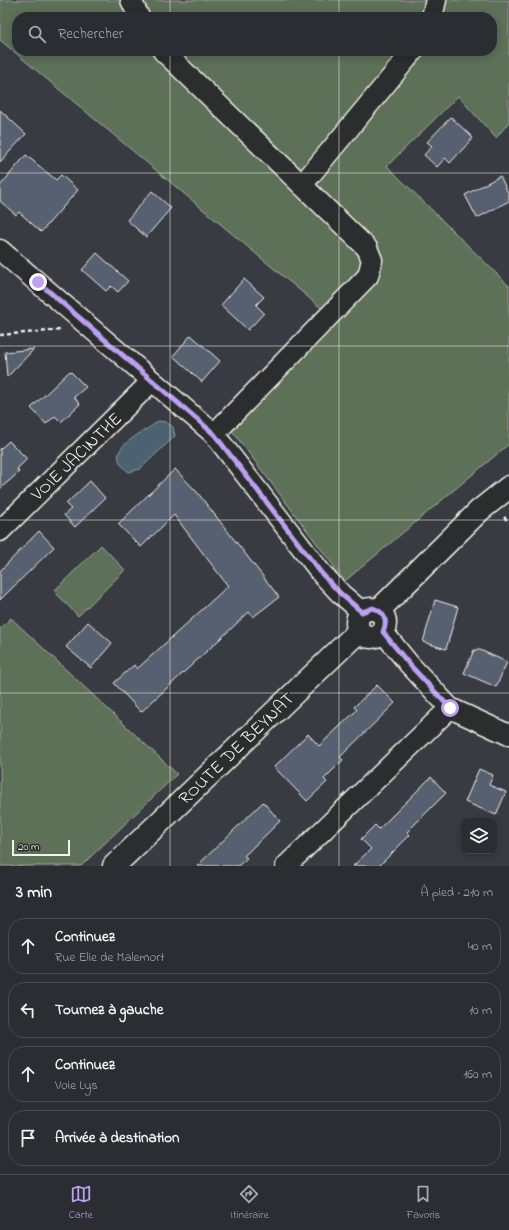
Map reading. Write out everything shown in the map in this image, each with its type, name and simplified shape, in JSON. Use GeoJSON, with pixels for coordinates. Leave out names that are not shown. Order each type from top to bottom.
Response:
{"type":"FeatureCollection","features":[{"type":"Feature","properties":{"kind":"main road","name":"ROUTE DE BEYNAT"},"geometry":{"type":"LineString","coordinates":[[114,866],[367,618],[479,511],[509,487]]}},
{"type":"Feature","properties":{"kind":"main road"},"geometry":{"type":"LineString","coordinates":[[367,618],[386,619],[383,632]]}},
{"type":"Feature","properties":{"kind":"street"},"geometry":{"type":"LineString","coordinates":[[131,0],[137,12]]}},
{"type":"Feature","properties":{"kind":"street"},"geometry":{"type":"LineString","coordinates":[[433,12],[436,0]]}},
{"type":"Feature","properties":{"kind":"street"},"geometry":{"type":"LineString","coordinates":[[168,56],[367,248],[372,260],[368,276],[214,434]]}},
{"type":"Feature","properties":{"kind":"street"},"geometry":{"type":"LineString","coordinates":[[302,185],[409,56]]}},
{"type":"Feature","properties":{"kind":"street"},"geometry":{"type":"LineString","coordinates":[[0,250],[214,434],[322,574],[367,618]]}},
{"type":"Feature","properties":{"kind":"street","name":"VOIE JACINTHE"},"geometry":{"type":"LineString","coordinates":[[0,530],[152,381]]}},
{"type":"Feature","properties":{"kind":"street"},"geometry":{"type":"LineString","coordinates":[[383,632],[409,664],[450,708],[509,735]]}},
{"type":"Feature","properties":{"kind":"street"},"geometry":{"type":"LineString","coordinates":[[286,866],[450,708]]}},
{"type":"Feature","properties":{"kind":"path"},"geometry":{"type":"LineString","coordinates":[[0,335],[67,329],[82,321]]}},
{"type":"Feature","properties":{"kind":"green space"},"geometry":{"type":"Polygon","coordinates":[[[0,0],[509,0],[509,122],[496,138],[458,96],[387,166],[509,286],[509,444],[345,581],[221,416],[321,308],[19,56],[497,56],[497,12],[12,12],[12,50],[0,40],[0,0]]]}},
{"type":"Feature","properties":{"kind":"green space"},"geometry":{"type":"Polygon","coordinates":[[[101,545],[125,570],[78,616],[54,591],[101,545]]]}},
{"type":"Feature","properties":{"kind":"green space"},"geometry":{"type":"Polygon","coordinates":[[[11,618],[177,774],[81,866],[0,866],[0,629],[11,618]]]}},
{"type":"Feature","properties":{"kind":"water"},"geometry":{"type":"Polygon","coordinates":[[[158,421],[166,422],[173,427],[175,436],[140,469],[129,472],[121,464],[118,456],[121,449],[134,437],[158,421]]]}},
{"type":"Feature","properties":{"kind":"building"},"geometry":{"type":"Polygon","coordinates":[[[0,110],[26,134],[0,162],[0,110]]]}},
{"type":"Feature","properties":{"kind":"building"},"geometry":{"type":"Polygon","coordinates":[[[451,117],[473,138],[450,163],[445,158],[437,167],[424,155],[432,146],[427,142],[451,117]]]}},
{"type":"Feature","properties":{"kind":"building"},"geometry":{"type":"Polygon","coordinates":[[[26,155],[56,180],[61,175],[78,190],[41,232],[19,212],[16,215],[0,201],[0,186],[26,155]]]}},
{"type":"Feature","properties":{"kind":"building"},"geometry":{"type":"Polygon","coordinates":[[[500,176],[509,195],[509,201],[477,218],[465,195],[500,176]]]}},
{"type":"Feature","properties":{"kind":"building"},"geometry":{"type":"Polygon","coordinates":[[[152,191],[171,208],[146,237],[127,220],[152,191]]]}},
{"type":"Feature","properties":{"kind":"building"},"geometry":{"type":"Polygon","coordinates":[[[97,253],[128,281],[118,292],[111,286],[106,291],[82,270],[97,253]]]}},
{"type":"Feature","properties":{"kind":"building"},"geometry":{"type":"Polygon","coordinates":[[[244,279],[264,297],[256,305],[264,313],[248,330],[221,305],[244,279]]]}},
{"type":"Feature","properties":{"kind":"building"},"geometry":{"type":"Polygon","coordinates":[[[191,335],[220,361],[202,382],[173,356],[191,335]]]}},
{"type":"Feature","properties":{"kind":"building"},"geometry":{"type":"Polygon","coordinates":[[[34,349],[7,377],[5,352],[34,349]]]}},
{"type":"Feature","properties":{"kind":"building"},"geometry":{"type":"Polygon","coordinates":[[[70,371],[86,387],[74,397],[80,404],[61,422],[55,416],[46,424],[31,408],[70,371]]]}},
{"type":"Feature","properties":{"kind":"building"},"geometry":{"type":"Polygon","coordinates":[[[9,441],[27,459],[17,469],[19,472],[0,489],[0,449],[9,441]]]}},
{"type":"Feature","properties":{"kind":"building"},"geometry":{"type":"Polygon","coordinates":[[[175,469],[197,492],[279,597],[253,617],[249,612],[141,712],[114,683],[134,665],[137,669],[228,586],[174,515],[141,547],[118,524],[175,469]]]}},
{"type":"Feature","properties":{"kind":"building"},"geometry":{"type":"Polygon","coordinates":[[[90,481],[105,498],[75,527],[64,515],[71,509],[66,504],[90,481]]]}},
{"type":"Feature","properties":{"kind":"building"},"geometry":{"type":"Polygon","coordinates":[[[39,531],[54,547],[0,600],[0,571],[39,531]]]}},
{"type":"Feature","properties":{"kind":"building"},"geometry":{"type":"Polygon","coordinates":[[[435,600],[458,607],[446,649],[423,642],[435,600]]]}},
{"type":"Feature","properties":{"kind":"building"},"geometry":{"type":"Polygon","coordinates":[[[88,622],[112,643],[91,668],[66,647],[88,622]]]}},
{"type":"Feature","properties":{"kind":"building"},"geometry":{"type":"Polygon","coordinates":[[[474,650],[480,650],[507,662],[496,687],[464,673],[474,650]]]}},
{"type":"Feature","properties":{"kind":"building"},"geometry":{"type":"Polygon","coordinates":[[[377,685],[395,703],[340,757],[343,760],[324,779],[327,782],[307,801],[274,767],[308,734],[319,746],[357,710],[354,707],[377,685]]]}},
{"type":"Feature","properties":{"kind":"building"},"geometry":{"type":"Polygon","coordinates":[[[479,769],[493,775],[489,785],[506,792],[496,815],[465,802],[479,769]]]}},
{"type":"Feature","properties":{"kind":"building"},"geometry":{"type":"Polygon","coordinates":[[[431,777],[446,793],[407,832],[410,835],[379,866],[353,866],[371,849],[361,839],[375,825],[379,829],[431,777]]]}},
{"type":"Feature","properties":{"kind":"building"},"geometry":{"type":"Polygon","coordinates":[[[263,802],[280,821],[244,856],[247,858],[238,866],[197,866],[263,802]]]}},
{"type":"Feature","properties":{"kind":"route"},"geometry":{"type":"LineString","coordinates":[[38,282],[214,434],[322,574],[341,594],[362,612],[373,608],[379,610],[383,614],[386,619],[386,626],[383,632],[409,664],[450,708]]}}]}
